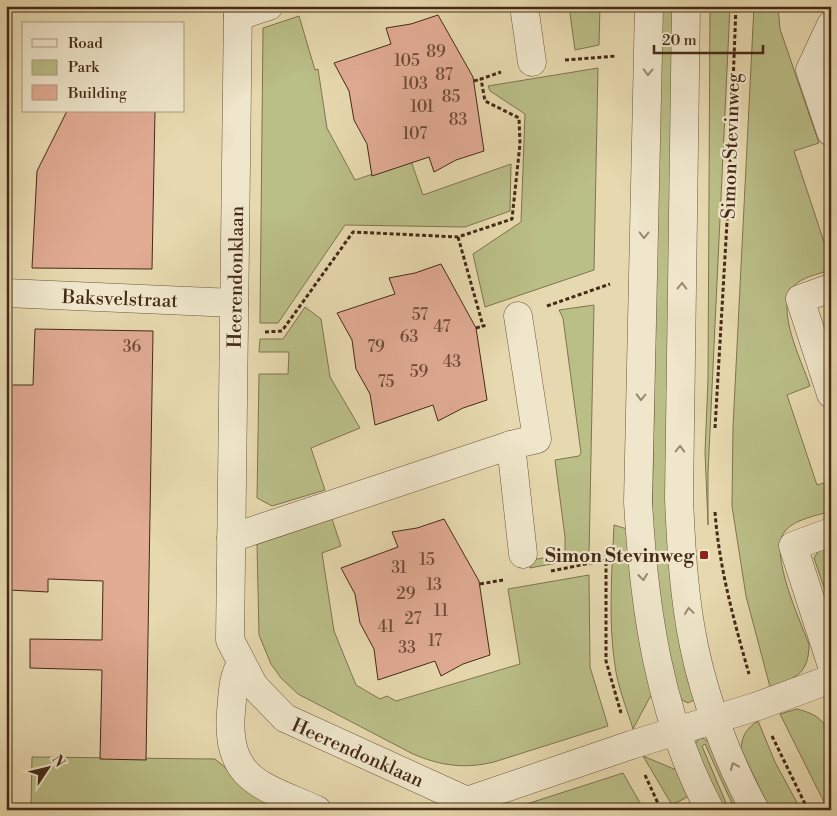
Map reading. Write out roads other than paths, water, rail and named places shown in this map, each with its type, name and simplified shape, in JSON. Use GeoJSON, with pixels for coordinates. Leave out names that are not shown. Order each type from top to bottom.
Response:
{"type":"FeatureCollection","features":[{"type":"Feature","properties":{"kind":"street","name":"Heerendonklaan"},"geometry":{"type":"LineString","coordinates":[[269,6],[238,11],[230,640],[254,686],[285,718],[465,805],[676,731],[758,706],[831,679]]}},
{"type":"Feature","properties":{"kind":"street"},"geometry":{"type":"LineString","coordinates":[[524,6],[532,62]]}},
{"type":"Feature","properties":{"kind":"street"},"geometry":{"type":"LineString","coordinates":[[649,6],[638,502],[642,576],[655,656],[676,731],[710,810]]}},
{"type":"Feature","properties":{"kind":"street"},"geometry":{"type":"LineString","coordinates":[[686,6],[679,508],[681,555],[694,646],[715,719],[742,785],[755,810]]}},
{"type":"Feature","properties":{"kind":"street"},"geometry":{"type":"LineString","coordinates":[[831,26],[810,70],[831,132]]}},
{"type":"Feature","properties":{"kind":"street"},"geometry":{"type":"LineString","coordinates":[[831,288],[800,299],[831,394]]}},
{"type":"Feature","properties":{"kind":"street","name":"Baksvelstraat"},"geometry":{"type":"LineString","coordinates":[[6,293],[234,302]]}},
{"type":"Feature","properties":{"kind":"street"},"geometry":{"type":"LineString","coordinates":[[231,538],[511,445],[537,439],[518,316]]}},
{"type":"Feature","properties":{"kind":"street"},"geometry":{"type":"LineString","coordinates":[[511,445],[523,554]]}},
{"type":"Feature","properties":{"kind":"street"},"geometry":{"type":"LineString","coordinates":[[831,532],[793,546],[831,663]]}},
{"type":"Feature","properties":{"kind":"street"},"geometry":{"type":"LineString","coordinates":[[242,664],[234,677],[229,734],[237,763],[255,782],[317,810]]}},
{"type":"Feature","properties":{"kind":"place","name":"Simon Stevinweg"},"geometry":{"type":"Point","coordinates":[704,555]}}]}
